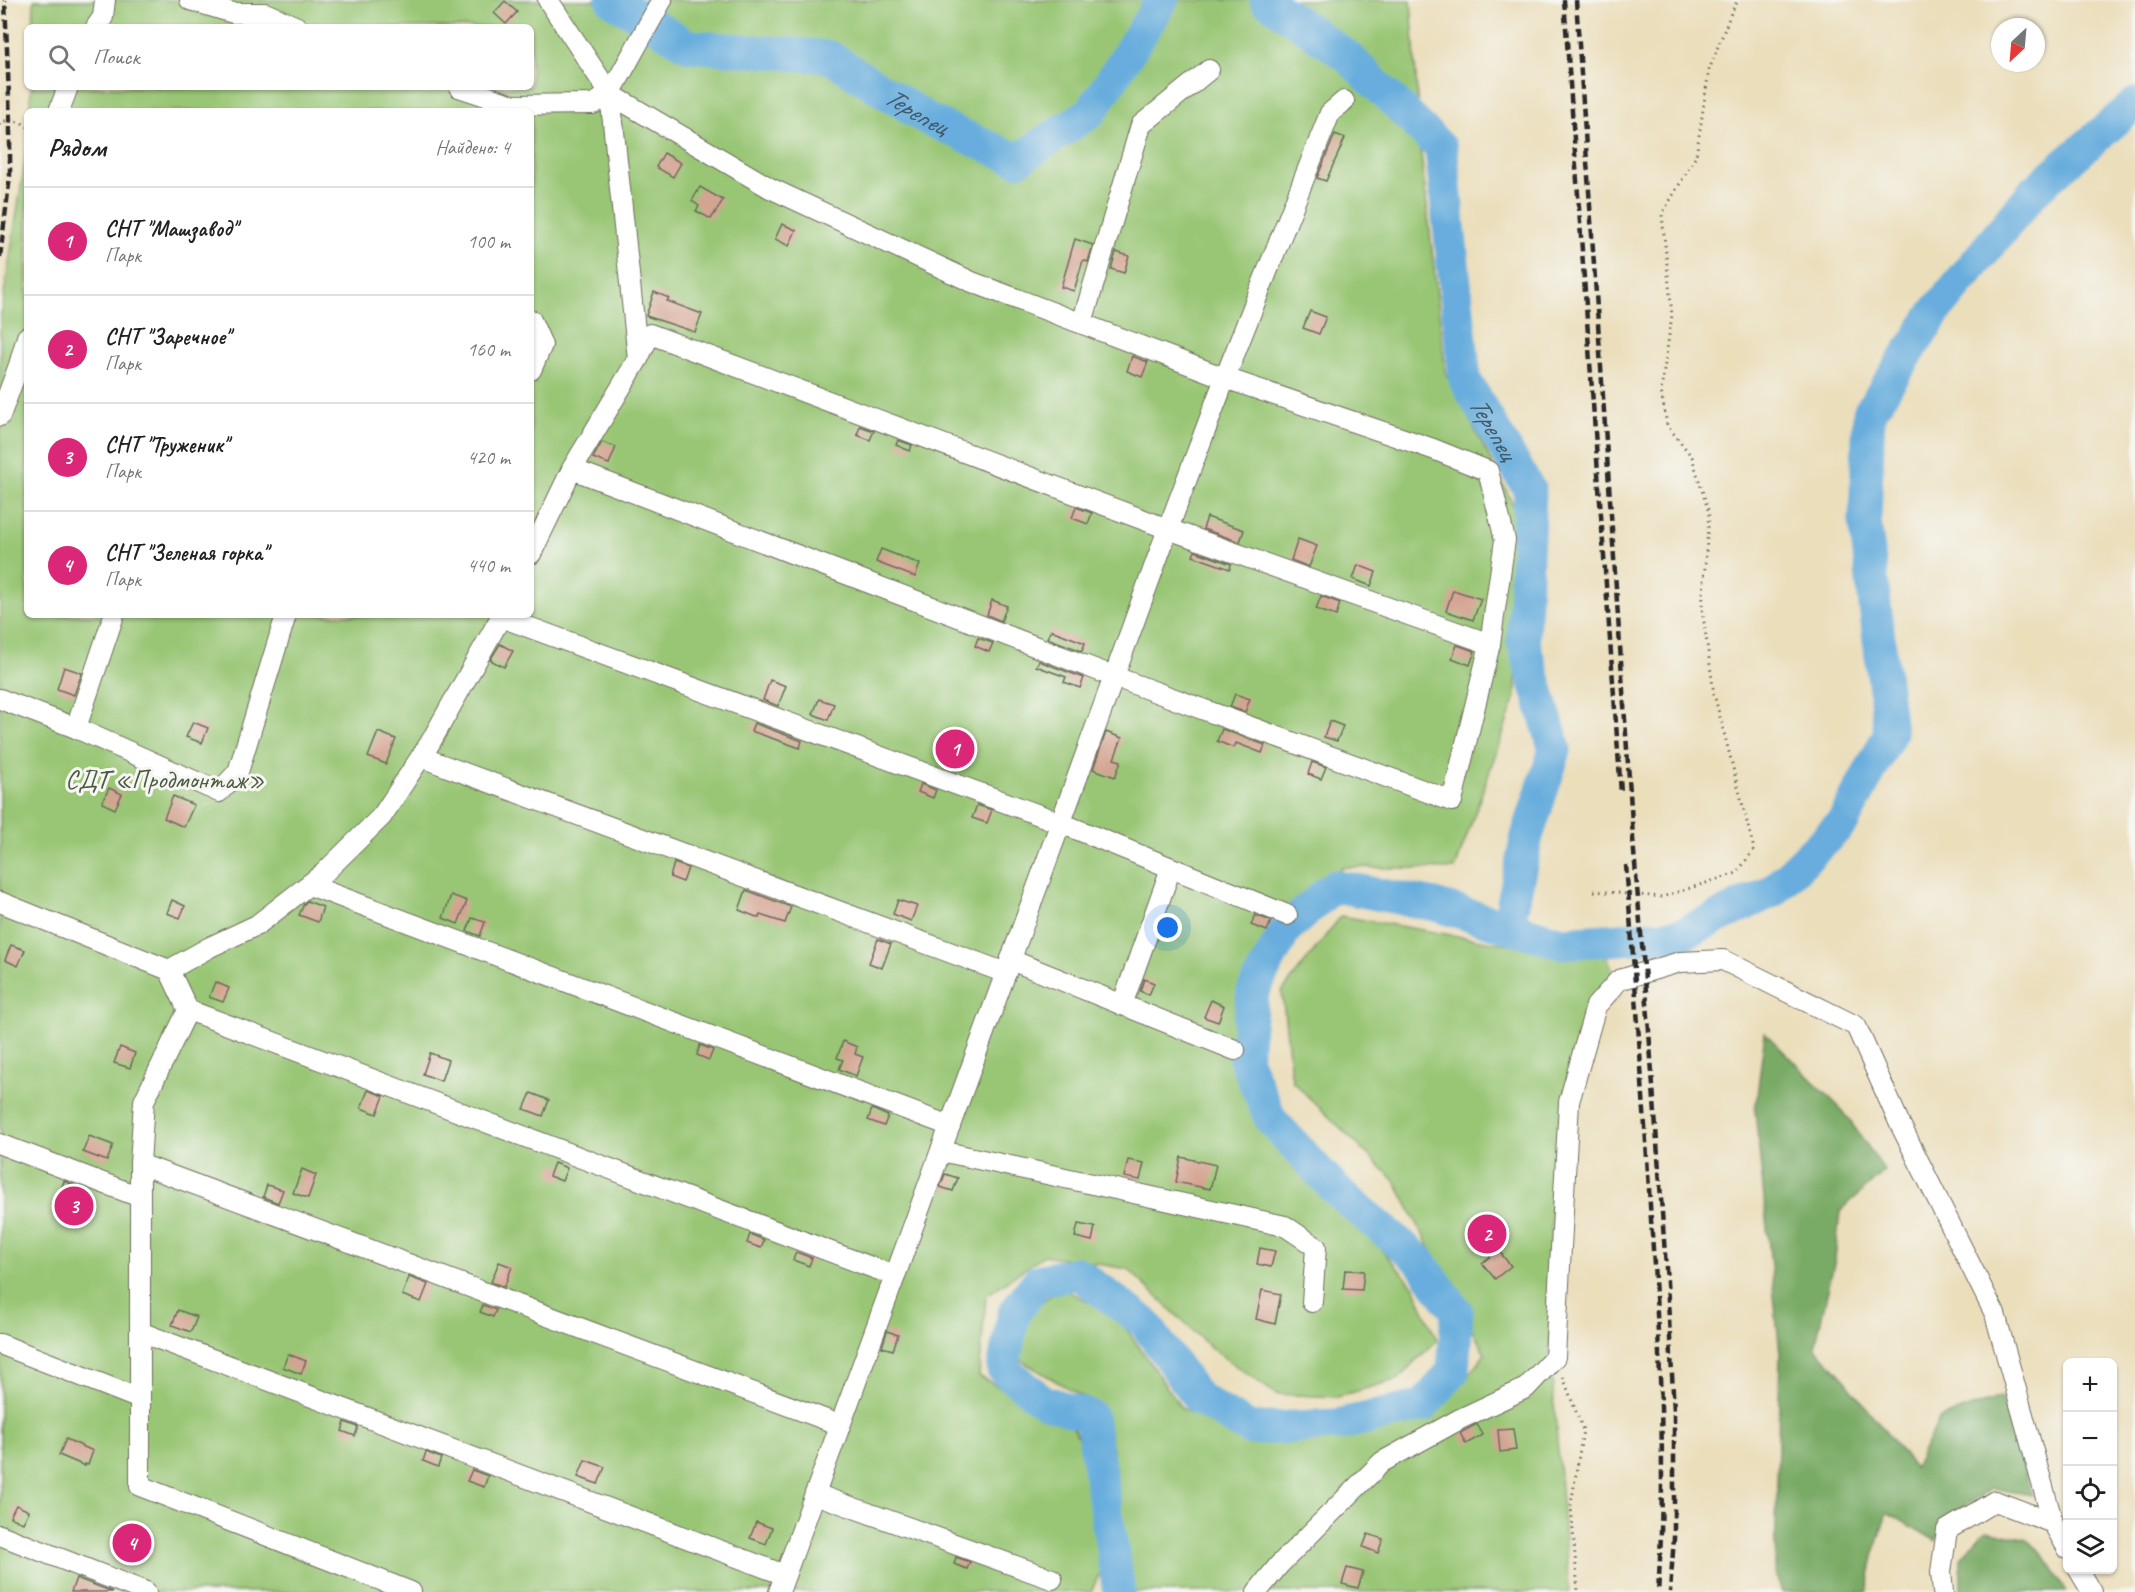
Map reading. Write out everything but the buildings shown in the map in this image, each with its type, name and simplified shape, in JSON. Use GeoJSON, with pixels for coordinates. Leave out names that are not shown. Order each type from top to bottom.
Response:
{"type":"FeatureCollection","features":[{"type":"Feature","properties":{"kind":"street"},"geometry":{"type":"LineString","coordinates":[[98,24],[103,17],[105,0]]}},
{"type":"Feature","properties":{"kind":"street"},"geometry":{"type":"LineString","coordinates":[[190,0],[233,13],[265,14],[290,24]]}},
{"type":"Feature","properties":{"kind":"street"},"geometry":{"type":"LineString","coordinates":[[548,0],[610,94],[770,188],[972,282],[1225,378],[1433,449],[1488,471],[1505,540],[1490,644],[1452,801],[1115,677],[572,468]]}},
{"type":"Feature","properties":{"kind":"street"},"geometry":{"type":"LineString","coordinates":[[468,90],[513,105],[593,104],[610,94],[662,0]]}},
{"type":"Feature","properties":{"kind":"street"},"geometry":{"type":"LineString","coordinates":[[1082,323],[1141,125],[1209,70]]}},
{"type":"Feature","properties":{"kind":"street"},"geometry":{"type":"LineString","coordinates":[[60,108],[67,90]]}},
{"type":"Feature","properties":{"kind":"street"},"geometry":{"type":"LineString","coordinates":[[610,94],[638,359]]}},
{"type":"Feature","properties":{"kind":"street"},"geometry":{"type":"LineString","coordinates":[[140,1332],[782,1584],[1225,378],[1330,113],[1344,101]]}},
{"type":"Feature","properties":{"kind":"street"},"geometry":{"type":"LineString","coordinates":[[534,327],[542,345],[534,363]]}},
{"type":"Feature","properties":{"kind":"street"},"geometry":{"type":"LineString","coordinates":[[534,548],[572,468],[638,359],[650,334],[1168,529],[1490,644]]}},
{"type":"Feature","properties":{"kind":"street"},"geometry":{"type":"LineString","coordinates":[[0,416],[24,348]]}},
{"type":"Feature","properties":{"kind":"street"},"geometry":{"type":"LineString","coordinates":[[76,728],[113,618]]}},
{"type":"Feature","properties":{"kind":"street"},"geometry":{"type":"LineString","coordinates":[[0,699],[76,728],[219,792],[238,772],[285,618]]}},
{"type":"Feature","properties":{"kind":"street"},"geometry":{"type":"LineString","coordinates":[[169,970],[210,947],[257,925],[324,873],[382,816],[421,757],[501,618]]}},
{"type":"Feature","properties":{"kind":"street"},"geometry":{"type":"LineString","coordinates":[[507,618],[1061,823],[1287,915]]}},
{"type":"Feature","properties":{"kind":"street"},"geometry":{"type":"LineString","coordinates":[[421,757],[1008,967],[1122,1005],[1235,1050]]}},
{"type":"Feature","properties":{"kind":"street"},"geometry":{"type":"LineString","coordinates":[[1122,1005],[1171,868]]}},
{"type":"Feature","properties":{"kind":"street"},"geometry":{"type":"LineString","coordinates":[[309,885],[950,1126]]}},
{"type":"Feature","properties":{"kind":"street"},"geometry":{"type":"LineString","coordinates":[[0,902],[169,970],[188,1010],[895,1276]]}},
{"type":"Feature","properties":{"kind":"street"},"geometry":{"type":"LineString","coordinates":[[1257,1592],[1279,1565],[1382,1462],[1460,1419],[1526,1388],[1555,1357],[1569,1102],[1596,1006],[1618,980],[1680,962],[1724,960],[1856,1026],[1899,1122],[1995,1314],[2052,1523],[2063,1542]]}},
{"type":"Feature","properties":{"kind":"street"},"geometry":{"type":"LineString","coordinates":[[188,1010],[144,1101],[140,1164],[140,1485],[411,1592]]}},
{"type":"Feature","properties":{"kind":"street"},"geometry":{"type":"LineString","coordinates":[[0,1144],[140,1197]]}},
{"type":"Feature","properties":{"kind":"street"},"geometry":{"type":"LineString","coordinates":[[941,1151],[1286,1226],[1316,1247],[1312,1302]]}},
{"type":"Feature","properties":{"kind":"street"},"geometry":{"type":"LineString","coordinates":[[140,1164],[840,1425]]}},
{"type":"Feature","properties":{"kind":"street"},"geometry":{"type":"LineString","coordinates":[[0,1344],[140,1399]]}},
{"type":"Feature","properties":{"kind":"street"},"geometry":{"type":"LineString","coordinates":[[815,1494],[1052,1579]]}},
{"type":"Feature","properties":{"kind":"street"},"geometry":{"type":"LineString","coordinates":[[1943,1592],[1941,1572],[1947,1530],[1995,1500],[2052,1523]]}},
{"type":"Feature","properties":{"kind":"street"},"geometry":{"type":"LineString","coordinates":[[0,1535],[147,1592]]}},
{"type":"Feature","properties":{"kind":"street"},"geometry":{"type":"LineString","coordinates":[[2082,1574],[2092,1592]]}},
{"type":"Feature","properties":{"kind":"path"},"geometry":{"type":"LineString","coordinates":[[1594,891],[1662,897],[1737,873],[1754,849],[1714,694],[1702,608],[1709,513],[1692,457],[1667,425],[1661,391],[1672,315],[1662,214],[1696,156],[1709,70],[1738,0]]}},
{"type":"Feature","properties":{"kind":"path"},"geometry":{"type":"LineString","coordinates":[[0,125],[4,121],[21,122],[24,124]]}},
{"type":"Feature","properties":{"kind":"path"},"geometry":{"type":"LineString","coordinates":[[1555,1357],[1582,1430],[1571,1505],[1578,1592]]}},
{"type":"Feature","properties":{"kind":"green space","name":"СДТ «Продмонтаж»"},"geometry":{"type":"Polygon","coordinates":[[[34,0],[1411,0],[1421,154],[1446,373],[1516,510],[1516,696],[1455,869],[1342,867],[1286,921],[1242,984],[1236,1039],[1265,1127],[1343,1205],[1414,1287],[1437,1340],[1398,1379],[1337,1397],[1276,1394],[1212,1349],[1128,1269],[1044,1255],[986,1296],[979,1376],[1073,1427],[1090,1464],[1106,1559],[1091,1592],[0,1592],[0,320],[24,168],[24,618],[534,618],[534,108],[30,108],[31,90],[534,90],[534,24],[33,24],[34,0]]]}},
{"type":"Feature","properties":{"kind":"green space"},"geometry":{"type":"Polygon","coordinates":[[[1341,916],[1492,942],[1607,955],[1620,995],[1590,1022],[1552,1178],[1550,1350],[1569,1592],[1133,1592],[1105,1410],[1017,1358],[1025,1314],[1061,1288],[1117,1315],[1181,1408],[1247,1439],[1342,1438],[1444,1405],[1485,1354],[1395,1181],[1292,1081],[1282,992],[1341,916]]]}},
{"type":"Feature","properties":{"kind":"green space"},"geometry":{"type":"Polygon","coordinates":[[[1765,1033],[1843,1111],[1885,1171],[1840,1211],[1835,1259],[1815,1347],[1845,1380],[1914,1468],[1940,1418],[2001,1397],[2032,1495],[1992,1488],[1949,1516],[1936,1541],[1887,1512],[1876,1546],[1867,1592],[1782,1592],[1775,1573],[1780,1353],[1755,1111],[1765,1033]]]}},
{"type":"Feature","properties":{"kind":"green space"},"geometry":{"type":"Polygon","coordinates":[[[1986,1530],[2028,1539],[2051,1565],[2066,1592],[1961,1592],[1961,1557],[1986,1530]]]}},
{"type":"Feature","properties":{"kind":"waterway","name":"Терепец"},"geometry":{"type":"LineString","coordinates":[[612,0],[689,46],[830,57],[929,120],[1018,160],[1091,112],[1162,0]]}},
{"type":"Feature","properties":{"kind":"waterway","name":"Терепец"},"geometry":{"type":"LineString","coordinates":[[1266,0],[1347,56],[1441,148],[1465,380],[1530,491],[1523,641],[1555,750],[1527,836],[1508,927]]}},
{"type":"Feature","properties":{"kind":"waterway"},"geometry":{"type":"LineString","coordinates":[[1119,1592],[1091,1417],[1043,1401],[1003,1369],[1014,1313],[1038,1281],[1077,1273],[1144,1322],[1199,1399],[1250,1429],[1336,1425],[1423,1406],[1453,1371],[1457,1312],[1418,1259],[1339,1193],[1271,1120],[1245,1059],[1253,991],[1286,929],[1334,886],[1435,905],[1562,943],[1680,935],[1773,891],[1843,822],[1890,733],[1865,520],[1869,413],[1935,312],[2035,190],[2135,104]]}},
{"type":"Feature","properties":{"kind":"railway"},"geometry":{"type":"LineString","coordinates":[[0,257],[10,176],[5,0]]}},
{"type":"Feature","properties":{"kind":"railway"},"geometry":{"type":"LineString","coordinates":[[1564,0],[1621,793]]}},
{"type":"Feature","properties":{"kind":"railway"},"geometry":{"type":"LineString","coordinates":[[1576,0],[1634,852],[1667,1282],[1674,1411],[1674,1538],[1670,1592]]}},
{"type":"Feature","properties":{"kind":"railway"},"geometry":{"type":"LineString","coordinates":[[1626,865],[1659,1350],[1662,1495],[1658,1592]]}},
{"type":"Feature","properties":{"kind":"place","name":"СНТ \"Машзавод\""},"geometry":{"type":"Point","coordinates":[955,749]}},
{"type":"Feature","properties":{"kind":"place","name":"СНТ \"Труженик\""},"geometry":{"type":"Point","coordinates":[74,1206]}},
{"type":"Feature","properties":{"kind":"place","name":"СНТ \"Заречное\""},"geometry":{"type":"Point","coordinates":[1487,1234]}},
{"type":"Feature","properties":{"kind":"place","name":"СНТ \"Зеленая горка\""},"geometry":{"type":"Point","coordinates":[132,1543]}}]}
